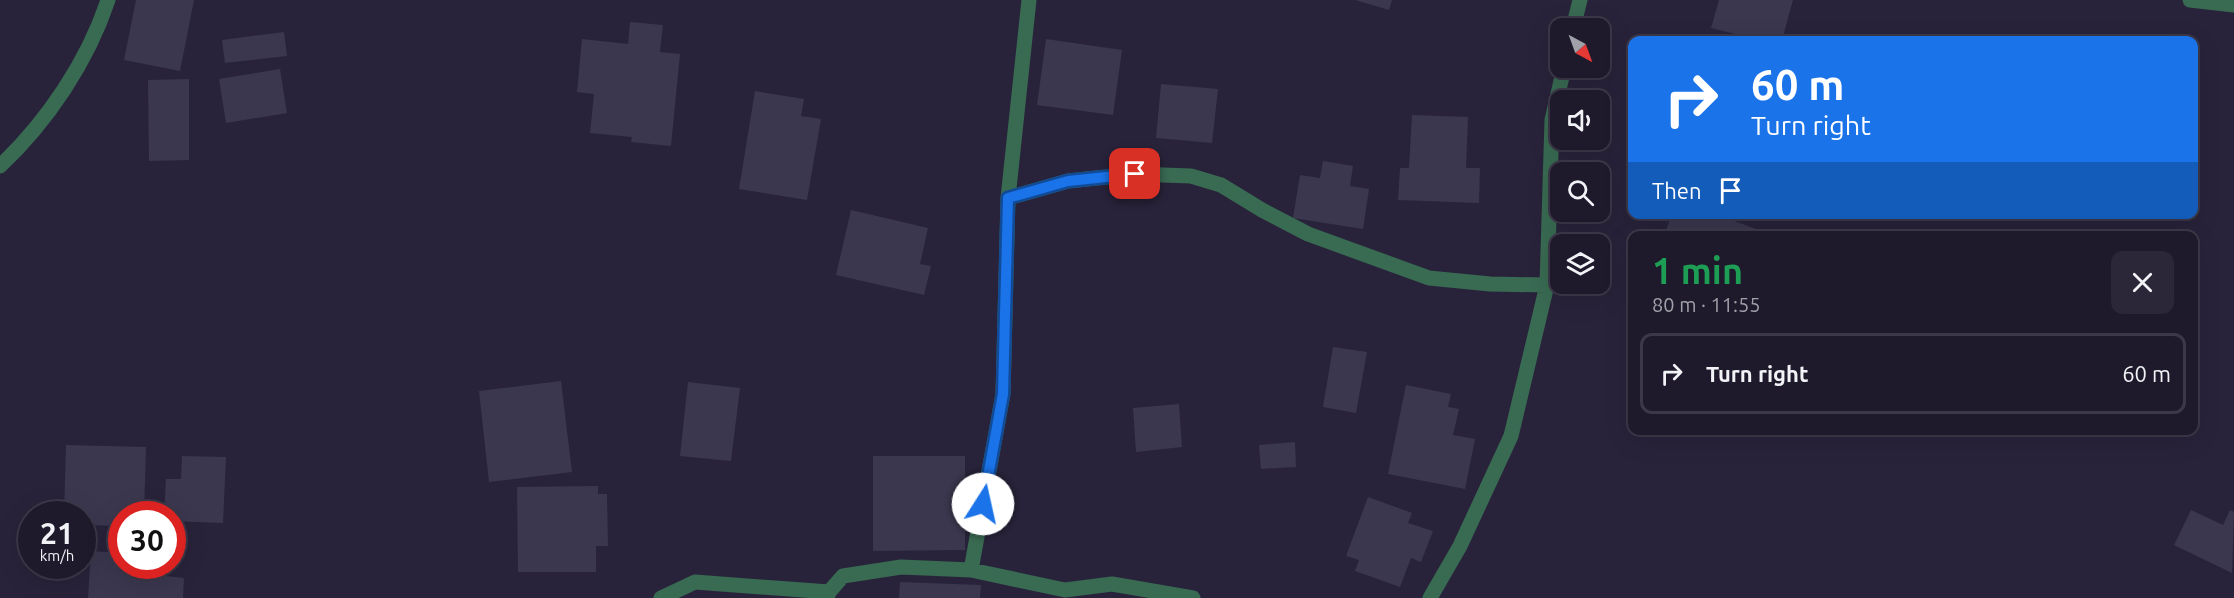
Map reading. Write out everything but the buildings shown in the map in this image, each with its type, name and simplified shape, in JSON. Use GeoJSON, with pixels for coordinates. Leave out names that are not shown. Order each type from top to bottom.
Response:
{"type":"FeatureCollection","features":[{"type":"Feature","properties":{"kind":"street"},"geometry":{"type":"LineString","coordinates":[[0,166],[25,142],[59,93],[97,34],[108,0]]}},
{"type":"Feature","properties":{"kind":"street"},"geometry":{"type":"LineString","coordinates":[[971,570],[1003,394],[1008,198],[1029,0]]}},
{"type":"Feature","properties":{"kind":"street"},"geometry":{"type":"LineString","coordinates":[[1576,18],[1580,0]]}},
{"type":"Feature","properties":{"kind":"street"},"geometry":{"type":"LineString","coordinates":[[2190,0],[2234,5]]}},
{"type":"Feature","properties":{"kind":"street"},"geometry":{"type":"LineString","coordinates":[[1430,598],[1460,546],[1511,436],[1547,285],[1552,120],[1562,78]]}},
{"type":"Feature","properties":{"kind":"street"},"geometry":{"type":"LineString","coordinates":[[1008,198],[1079,180],[1135,174],[1191,176],[1221,185],[1308,234],[1429,278],[1490,284],[1547,285]]}},
{"type":"Feature","properties":{"kind":"street"},"geometry":{"type":"LineString","coordinates":[[661,598],[695,582],[828,595],[843,576],[901,567],[971,570],[1065,590],[1112,584],[1193,598]]}},
{"type":"Feature","properties":{"kind":"route"},"geometry":{"type":"LineString","coordinates":[[983,504],[1003,394],[1008,198],[1068,181],[1135,174]]}}]}
